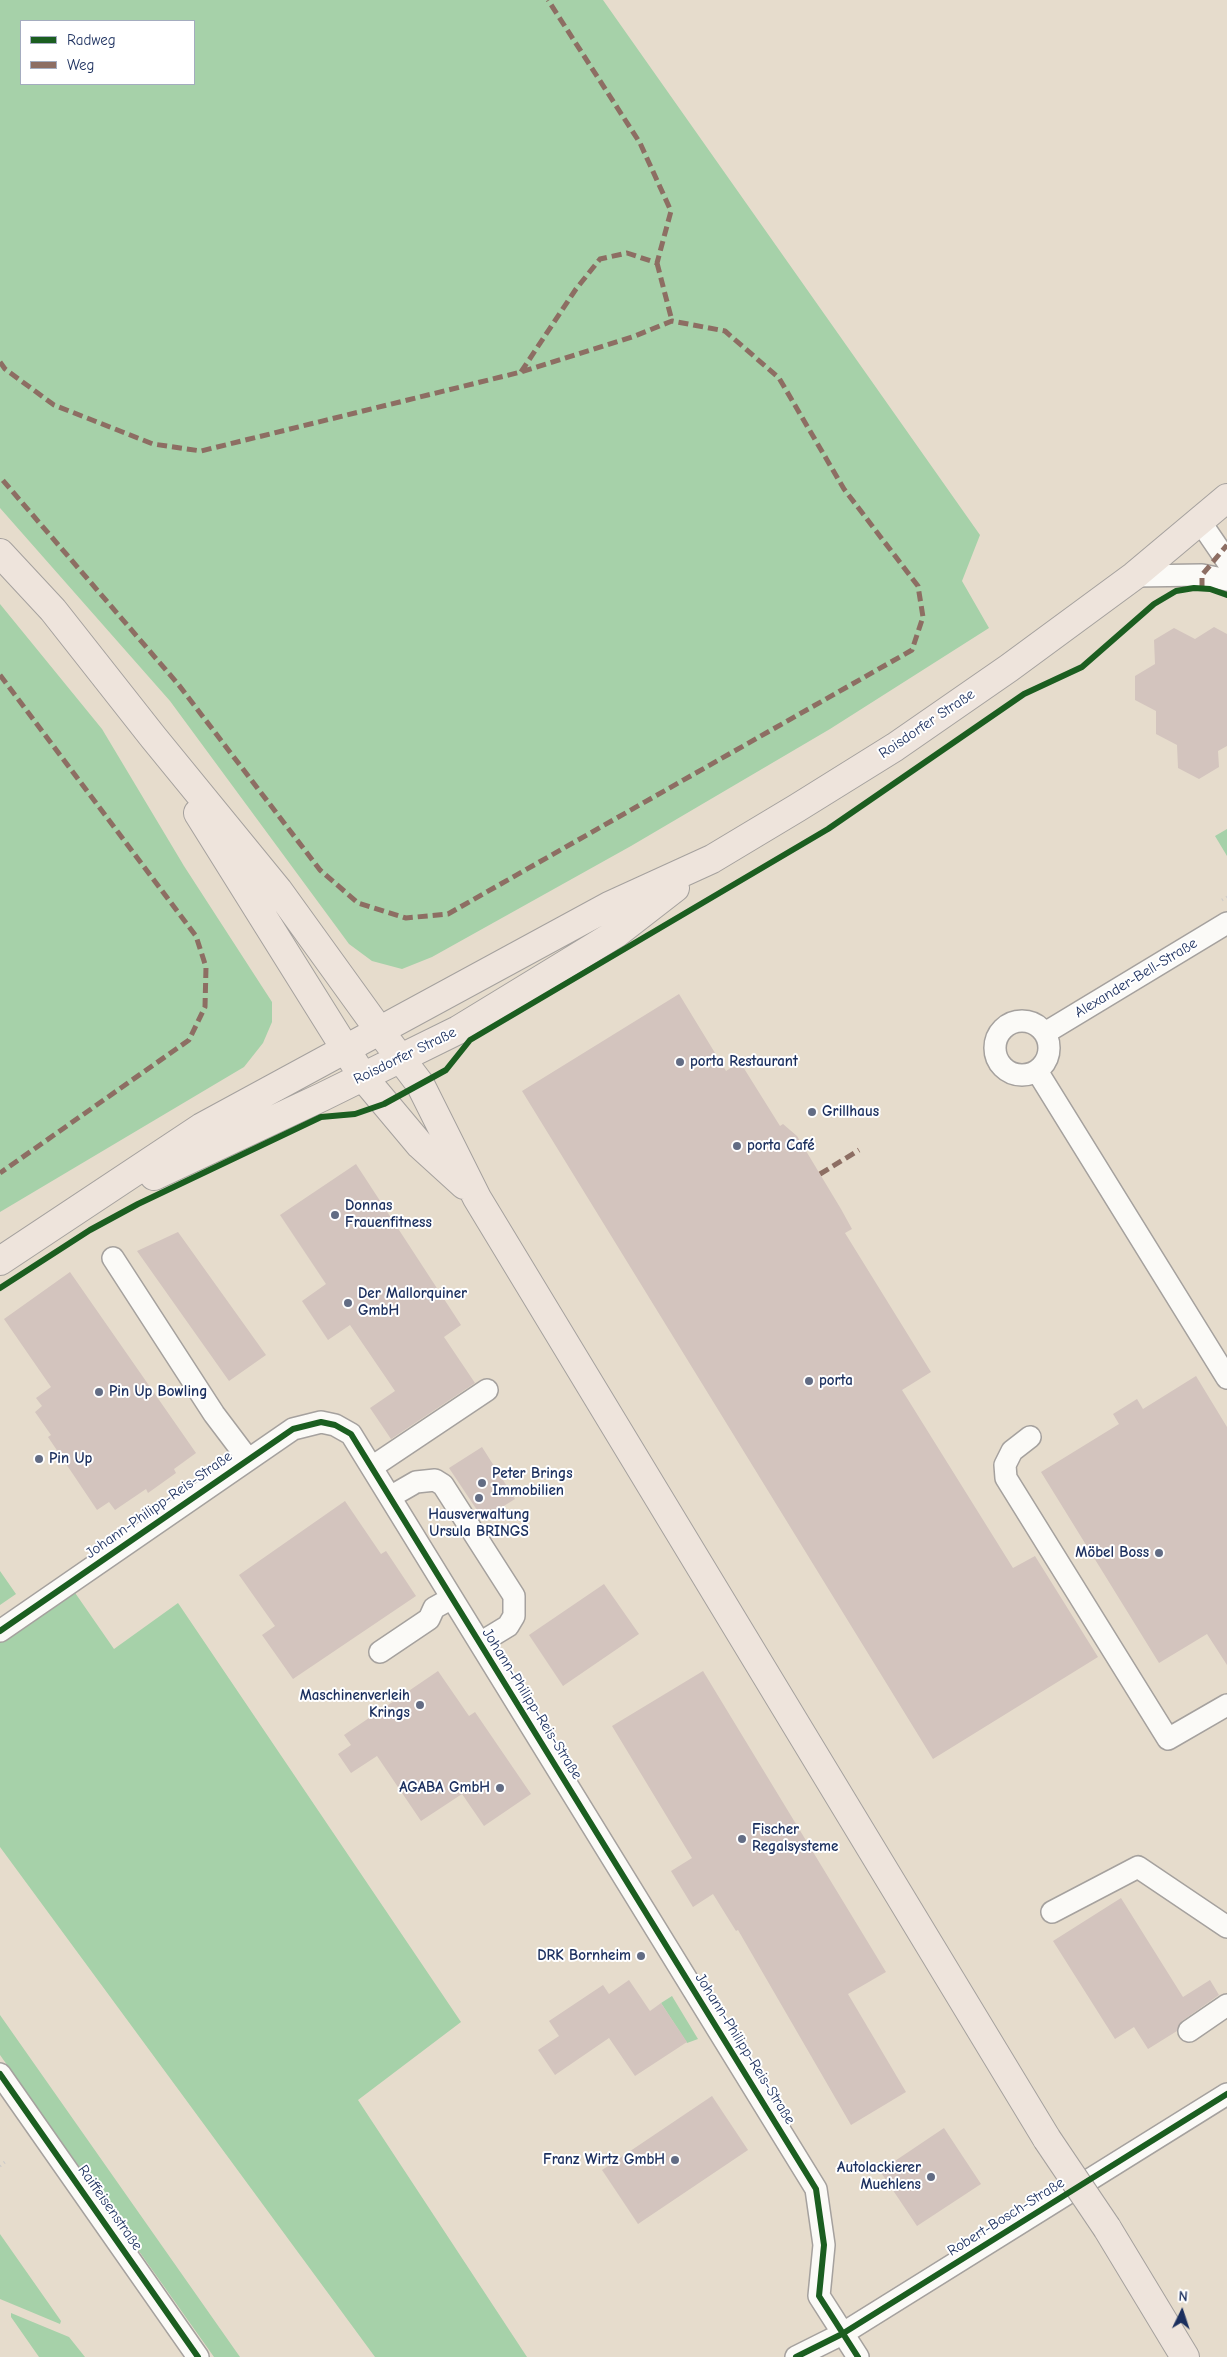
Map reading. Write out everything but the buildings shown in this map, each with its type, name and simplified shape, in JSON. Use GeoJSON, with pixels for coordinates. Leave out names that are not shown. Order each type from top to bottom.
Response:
{"type":"FeatureCollection","features":[{"type":"Feature","properties":{"kind":"main road","name":"Roisdorfer Straße"},"geometry":{"type":"LineString","coordinates":[[0,1261],[202,1127],[609,906],[712,859],[797,808],[903,741],[1009,668],[1134,576],[1199,520],[1226,502]]}},
{"type":"Feature","properties":{"kind":"main road"},"geometry":{"type":"LineString","coordinates":[[0,553],[53,610],[278,890],[420,1084],[477,1198],[1047,2139],[1107,2228],[1186,2357]]}},
{"type":"Feature","properties":{"kind":"main road"},"geometry":{"type":"LineString","coordinates":[[153,736],[220,850],[363,1077],[420,1145],[477,1198]]}},
{"type":"Feature","properties":{"kind":"main road","name":"Roisdorfer Straße"},"geometry":{"type":"LineString","coordinates":[[74,1213],[363,1077],[458,1030],[616,933],[712,859]]}},
{"type":"Feature","properties":{"kind":"street"},"geometry":{"type":"LineString","coordinates":[[1199,520],[1227,561]]}},
{"type":"Feature","properties":{"kind":"street"},"geometry":{"type":"LineString","coordinates":[[1134,576],[1202,575],[1227,580]]}},
{"type":"Feature","properties":{"kind":"street","name":"Alexander-Bell-Straße"},"geometry":{"type":"LineString","coordinates":[[1045,1032],[1227,923]]}},
{"type":"Feature","properties":{"kind":"street"},"geometry":{"type":"LineString","coordinates":[[1021,1021],[1034,1024],[1045,1032],[1050,1049],[1044,1065],[1037,1070],[1028,1074],[1018,1075],[1000,1065],[995,1048],[1001,1031],[1008,1025],[1021,1021]]}},
{"type":"Feature","properties":{"kind":"street"},"geometry":{"type":"LineString","coordinates":[[1037,1070],[1227,1378]]}},
{"type":"Feature","properties":{"kind":"street"},"geometry":{"type":"LineString","coordinates":[[113,1258],[214,1414],[248,1459]]}},
{"type":"Feature","properties":{"kind":"street"},"geometry":{"type":"LineString","coordinates":[[372,1467],[487,1390]]}},
{"type":"Feature","properties":{"kind":"street","name":"Johann-Philipp-Reis-Straße"},"geometry":{"type":"LineString","coordinates":[[0,1630],[293,1429],[321,1422],[335,1425],[351,1434],[816,2189],[824,2246],[819,2296],[858,2357]]}},
{"type":"Feature","properties":{"kind":"street"},"geometry":{"type":"LineString","coordinates":[[1030,1437],[1012,1452],[1005,1465],[1006,1478],[1168,1738],[1227,1705]]}},
{"type":"Feature","properties":{"kind":"street"},"geometry":{"type":"LineString","coordinates":[[390,1497],[416,1482],[435,1480],[443,1485],[514,1596],[514,1616],[508,1626],[480,1644]]}},
{"type":"Feature","properties":{"kind":"street"},"geometry":{"type":"LineString","coordinates":[[380,1652],[429,1619],[434,1608],[452,1598]]}},
{"type":"Feature","properties":{"kind":"street"},"geometry":{"type":"LineString","coordinates":[[1052,1912],[1138,1867],[1227,1927]]}},
{"type":"Feature","properties":{"kind":"street"},"geometry":{"type":"LineString","coordinates":[[1189,2031],[1227,2005]]}},
{"type":"Feature","properties":{"kind":"street","name":"Raiffeisenstraße"},"geometry":{"type":"LineString","coordinates":[[0,2074],[198,2357]]}},
{"type":"Feature","properties":{"kind":"street","name":"Robert-Bosch-Straße"},"geometry":{"type":"LineString","coordinates":[[796,2357],[842,2334],[1227,2094]]}},
{"type":"Feature","properties":{"kind":"path"},"geometry":{"type":"LineString","coordinates":[[1222,900],[1227,897]]}},
{"type":"Feature","properties":{"kind":"path"},"geometry":{"type":"LineString","coordinates":[[0,2166],[5,2162]]}},
{"type":"Feature","properties":{"kind":"green space"},"geometry":{"type":"Polygon","coordinates":[[[0,0],[603,0],[980,535],[962,581],[989,628],[830,729],[631,846],[432,957],[402,969],[372,961],[349,944],[170,701],[0,508],[0,0]]]}},
{"type":"Feature","properties":{"kind":"green space"},"geometry":{"type":"Polygon","coordinates":[[[0,604],[102,729],[184,866],[272,1002],[272,1022],[263,1043],[244,1067],[0,1212],[0,604]]]}},
{"type":"Feature","properties":{"kind":"green space"},"geometry":{"type":"Polygon","coordinates":[[[1227,829],[1227,856],[1215,836],[1227,829]]]}},
{"type":"Feature","properties":{"kind":"green space"},"geometry":{"type":"Polygon","coordinates":[[[0,1571],[16,1594],[0,1605],[0,1571]]]}},
{"type":"Feature","properties":{"kind":"green space"},"geometry":{"type":"Polygon","coordinates":[[[71,1587],[114,1649],[178,1603],[461,2022],[358,2100],[527,2357],[375,2357],[0,1847],[0,1638],[71,1587]]]}},
{"type":"Feature","properties":{"kind":"green space"},"geometry":{"type":"Polygon","coordinates":[[[672,1996],[698,2039],[687,2043],[661,2003],[672,1996]]]}},
{"type":"Feature","properties":{"kind":"green space"},"geometry":{"type":"Polygon","coordinates":[[[0,2015],[240,2357],[214,2357],[0,2055],[0,2015]]]}},
{"type":"Feature","properties":{"kind":"green space"},"geometry":{"type":"Polygon","coordinates":[[[0,2234],[61,2321],[60,2324],[0,2299],[0,2234]]]}},
{"type":"Feature","properties":{"kind":"green space"},"geometry":{"type":"Polygon","coordinates":[[[11,2313],[69,2337],[85,2357],[39,2357],[11,2317],[11,2313]]]}},
{"type":"Feature","properties":{"kind":"marked path"},"geometry":{"type":"LineString","coordinates":[[521,372],[576,289],[600,259],[627,253],[657,263],[671,211],[640,143],[548,0]]}},
{"type":"Feature","properties":{"kind":"marked path"},"geometry":{"type":"LineString","coordinates":[[657,263],[672,321]]}},
{"type":"Feature","properties":{"kind":"marked path"},"geometry":{"type":"LineString","coordinates":[[0,362],[5,369],[54,405],[153,444],[201,451],[521,372],[635,336],[672,321],[725,331],[779,378],[844,489],[918,586],[923,617],[912,650],[448,914],[406,918],[358,903],[320,870],[178,684],[0,477]]}},
{"type":"Feature","properties":{"kind":"marked path"},"geometry":{"type":"LineString","coordinates":[[1202,588],[1202,575],[1227,545]]}},
{"type":"Feature","properties":{"kind":"marked path"},"geometry":{"type":"LineString","coordinates":[[0,675],[196,936],[206,967],[205,1007],[189,1040],[0,1173]]}},
{"type":"Feature","properties":{"kind":"marked path"},"geometry":{"type":"LineString","coordinates":[[820,1174],[859,1150]]}},
{"type":"Feature","properties":{"kind":"cycle path"},"geometry":{"type":"LineString","coordinates":[[0,1288],[90,1230],[138,1204],[321,1117],[355,1114],[384,1104],[446,1070],[470,1040],[828,829],[1024,694],[1082,667],[1154,604],[1176,591],[1194,588],[1210,589],[1227,595]]}},
{"type":"Feature","properties":{"kind":"cycle path"},"geometry":{"type":"LineString","coordinates":[[0,1631],[293,1429],[321,1422],[335,1425],[351,1434],[816,2189],[824,2245],[819,2296],[858,2357]]}},
{"type":"Feature","properties":{"kind":"cycle path"},"geometry":{"type":"LineString","coordinates":[[0,2074],[198,2357]]}},
{"type":"Feature","properties":{"kind":"cycle path"},"geometry":{"type":"LineString","coordinates":[[796,2357],[842,2334],[1227,2094]]}},
{"type":"Feature","properties":{"kind":"place","name":"porta Restaurant"},"geometry":{"type":"Point","coordinates":[680,1062]}},
{"type":"Feature","properties":{"kind":"place","name":"Grillhaus"},"geometry":{"type":"Point","coordinates":[812,1112]}},
{"type":"Feature","properties":{"kind":"place","name":"porta Café"},"geometry":{"type":"Point","coordinates":[737,1146]}},
{"type":"Feature","properties":{"kind":"place","name":"Donnas Frauenfitness"},"geometry":{"type":"Point","coordinates":[335,1215]}},
{"type":"Feature","properties":{"kind":"place","name":"Der Mallorquiner GmbH"},"geometry":{"type":"Point","coordinates":[348,1303]}},
{"type":"Feature","properties":{"kind":"place","name":"porta"},"geometry":{"type":"Point","coordinates":[809,1381]}},
{"type":"Feature","properties":{"kind":"place","name":"Pin Up Bowling"},"geometry":{"type":"Point","coordinates":[99,1392]}},
{"type":"Feature","properties":{"kind":"place","name":"Pin Up"},"geometry":{"type":"Point","coordinates":[39,1459]}},
{"type":"Feature","properties":{"kind":"place","name":"Peter Brings Immobilien"},"geometry":{"type":"Point","coordinates":[482,1483]}},
{"type":"Feature","properties":{"kind":"place","name":"Hausverwaltung Ursula BRINGS"},"geometry":{"type":"Point","coordinates":[479,1498]}},
{"type":"Feature","properties":{"kind":"place","name":"Möbel Boss"},"geometry":{"type":"Point","coordinates":[1159,1553]}},
{"type":"Feature","properties":{"kind":"place","name":"Maschinenverleih Krings"},"geometry":{"type":"Point","coordinates":[420,1705]}},
{"type":"Feature","properties":{"kind":"place","name":"AGABA GmbH"},"geometry":{"type":"Point","coordinates":[500,1788]}},
{"type":"Feature","properties":{"kind":"place","name":"Fischer Regalsysteme"},"geometry":{"type":"Point","coordinates":[742,1839]}},
{"type":"Feature","properties":{"kind":"place","name":"DRK Bornheim"},"geometry":{"type":"Point","coordinates":[641,1956]}},
{"type":"Feature","properties":{"kind":"place","name":"Franz Wirtz GmbH"},"geometry":{"type":"Point","coordinates":[675,2160]}},
{"type":"Feature","properties":{"kind":"place","name":"Autolackierer Muehlens"},"geometry":{"type":"Point","coordinates":[931,2177]}}]}
